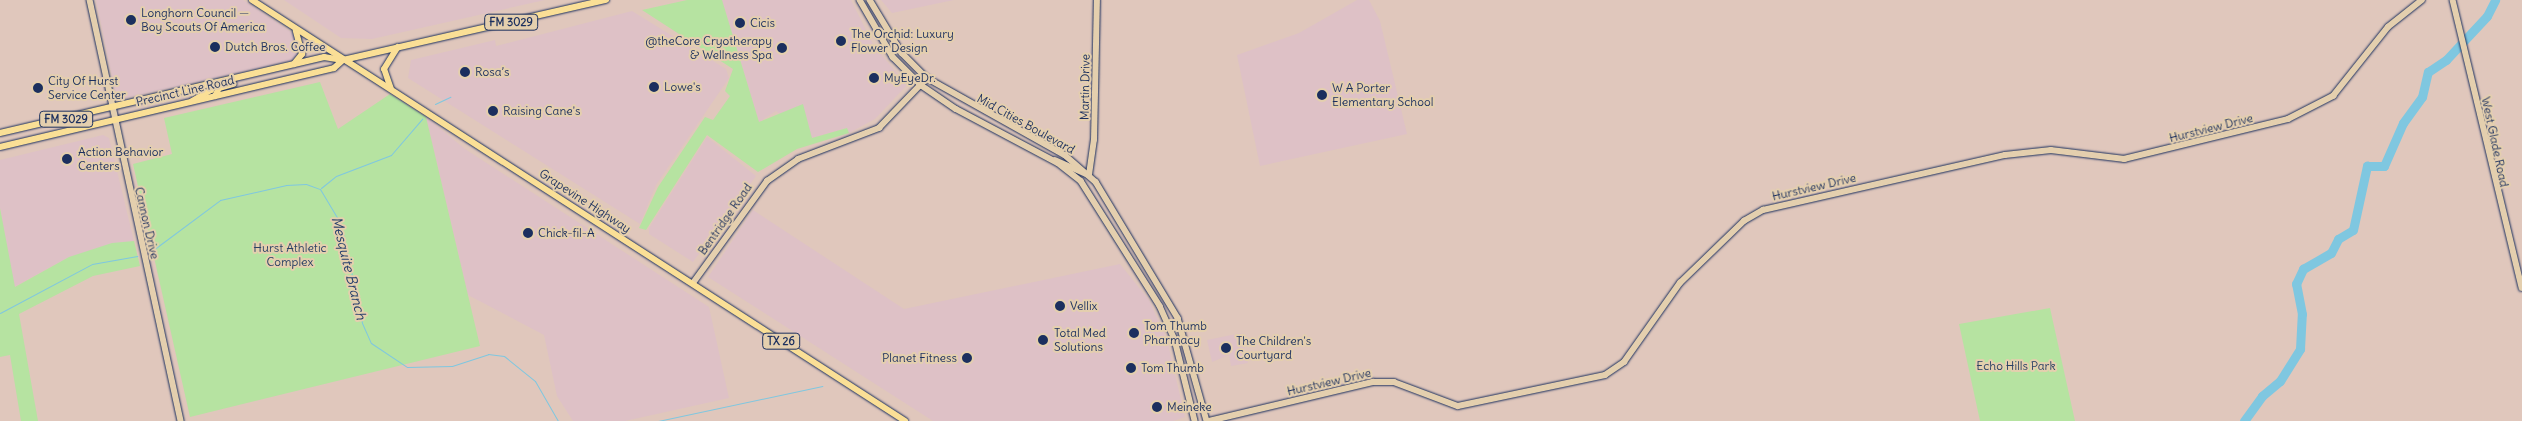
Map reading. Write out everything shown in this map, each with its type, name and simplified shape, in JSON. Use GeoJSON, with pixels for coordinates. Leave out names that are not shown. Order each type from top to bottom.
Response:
{"type":"FeatureCollection","features":[{"type":"Feature","properties":{"kind":"main road","name":"Grapevine Highway"},"geometry":{"type":"LineString","coordinates":[[252,0],[905,421]]}},
{"type":"Feature","properties":{"kind":"main road","name":"Precinct Line Road"},"geometry":{"type":"LineString","coordinates":[[0,133],[110,109],[324,57],[343,60],[606,0]]}},
{"type":"Feature","properties":{"kind":"main road"},"geometry":{"type":"LineString","coordinates":[[290,25],[302,41],[302,54],[293,65]]}},
{"type":"Feature","properties":{"kind":"main road"},"geometry":{"type":"LineString","coordinates":[[391,90],[384,69],[398,47]]}},
{"type":"Feature","properties":{"kind":"main road","name":"Precinct Line Road"},"geometry":{"type":"LineString","coordinates":[[0,147],[334,68],[343,60]]}},
{"type":"Feature","properties":{"kind":"main road"},"geometry":{"type":"LineString","coordinates":[[215,96],[219,88],[247,76]]}},
{"type":"Feature","properties":{"kind":"main road"},"geometry":{"type":"LineString","coordinates":[[192,101],[211,90],[212,84]]}},
{"type":"Feature","properties":{"kind":"street","name":"Cannon Drive"},"geometry":{"type":"LineString","coordinates":[[90,0],[110,109],[181,421]]}},
{"type":"Feature","properties":{"kind":"street","name":"Mid Cities Boulevard"},"geometry":{"type":"LineString","coordinates":[[870,0],[881,23],[928,78],[1065,155],[1089,174],[1178,318],[1208,421]]}},
{"type":"Feature","properties":{"kind":"street","name":"Martin Drive"},"geometry":{"type":"LineString","coordinates":[[1089,174],[1094,140],[1097,0]]}},
{"type":"Feature","properties":{"kind":"street","name":"Hurstview Drive"},"geometry":{"type":"LineString","coordinates":[[1208,421],[1373,382],[1394,382],[1458,406],[1605,375],[1624,362],[1680,283],[1744,221],[1763,210],[2032,150],[2105,159],[2140,156],[2305,114],[2346,83],[2388,27],[2422,0]]}},
{"type":"Feature","properties":{"kind":"street","name":"West Glade Road"},"geometry":{"type":"LineString","coordinates":[[2453,0],[2522,288]]}},
{"type":"Feature","properties":{"kind":"street","name":"Mid Cities Boulevard"},"geometry":{"type":"LineString","coordinates":[[861,3],[893,57],[921,85],[956,109],[1052,160],[1081,182],[1099,204],[1168,322],[1195,421]]}},
{"type":"Feature","properties":{"kind":"street"},"geometry":{"type":"LineString","coordinates":[[861,3],[881,23]]}},
{"type":"Feature","properties":{"kind":"street","name":"Bentridge Road"},"geometry":{"type":"LineString","coordinates":[[693,283],[767,181],[798,159],[871,133],[928,78]]}},
{"type":"Feature","properties":{"kind":"street"},"geometry":{"type":"LineString","coordinates":[[1052,160],[1089,174]]}},
{"type":"Feature","properties":{"kind":"street"},"geometry":{"type":"LineString","coordinates":[[1168,322],[1178,318]]}},
{"type":"Feature","properties":{"kind":"shaded area"},"geometry":{"type":"Polygon","coordinates":[[[96,0],[243,0],[294,34],[300,50],[292,60],[117,100],[96,0]]]}},
{"type":"Feature","properties":{"kind":"shaded area"},"geometry":{"type":"Polygon","coordinates":[[[284,0],[545,0],[372,39],[341,38],[284,0]]]}},
{"type":"Feature","properties":{"kind":"shaded area"},"geometry":{"type":"Polygon","coordinates":[[[722,0],[851,0],[874,46],[907,85],[875,119],[849,133],[847,128],[812,138],[776,111],[759,122],[722,0]]]}},
{"type":"Feature","properties":{"kind":"shaded area"},"geometry":{"type":"Polygon","coordinates":[[[881,0],[954,0],[892,13],[881,0]]]}},
{"type":"Feature","properties":{"kind":"shaded area","name":"W A Porter Elementary School"},"geometry":{"type":"Polygon","coordinates":[[[1357,0],[1369,0],[1380,21],[1407,134],[1260,166],[1237,55],[1299,33],[1357,0]]]}},
{"type":"Feature","properties":{"kind":"shaded area"},"geometry":{"type":"Polygon","coordinates":[[[632,11],[726,69],[729,78],[656,185],[640,224],[408,78],[411,60],[495,40],[496,46],[632,11]]]}},
{"type":"Feature","properties":{"kind":"shaded area"},"geometry":{"type":"Polygon","coordinates":[[[426,117],[465,149],[709,307],[729,398],[625,421],[573,421],[557,396],[544,335],[468,295],[426,117]]]}},
{"type":"Feature","properties":{"kind":"shaded area"},"geometry":{"type":"Polygon","coordinates":[[[103,135],[109,138],[134,241],[69,257],[14,287],[0,208],[0,160],[103,135]]]}},
{"type":"Feature","properties":{"kind":"shaded area"},"geometry":{"type":"Polygon","coordinates":[[[707,137],[756,176],[693,262],[649,234],[649,228],[707,137]]]}},
{"type":"Feature","properties":{"kind":"shaded area"},"geometry":{"type":"Polygon","coordinates":[[[753,210],[904,309],[1120,264],[1149,300],[1167,340],[1185,417],[1173,421],[933,421],[708,277],[753,210]]]}},
{"type":"Feature","properties":{"kind":"shaded area","name":"The Children's Courtyard"},"geometry":{"type":"Polygon","coordinates":[[[1241,333],[1248,363],[1231,366],[1229,355],[1212,362],[1207,340],[1241,333]]]}},
{"type":"Feature","properties":{"kind":"green space"},"geometry":{"type":"Polygon","coordinates":[[[687,0],[722,0],[759,122],[803,104],[812,138],[847,128],[849,133],[797,149],[758,172],[707,135],[646,230],[639,228],[658,187],[705,117],[713,120],[730,96],[725,91],[733,69],[642,10],[687,0]]]}},
{"type":"Feature","properties":{"kind":"green space","name":"Hurst Athletic Complex"},"geometry":{"type":"Polygon","coordinates":[[[320,82],[338,129],[390,94],[426,117],[480,346],[190,417],[133,164],[172,154],[164,118],[320,82]]]}},
{"type":"Feature","properties":{"kind":"green space"},"geometry":{"type":"Polygon","coordinates":[[[0,208],[15,287],[69,257],[112,243],[134,241],[140,266],[93,276],[19,314],[38,421],[21,421],[10,355],[0,357],[0,208]]]}},
{"type":"Feature","properties":{"kind":"green space","name":"Echo Hills Park"},"geometry":{"type":"Polygon","coordinates":[[[2050,308],[2075,421],[1980,421],[1959,324],[2050,308]]]}},
{"type":"Feature","properties":{"kind":"waterway"},"geometry":{"type":"LineString","coordinates":[[2244,421],[2262,396],[2280,381],[2300,349],[2302,314],[2296,284],[2303,269],[2331,253],[2338,239],[2353,230],[2367,166],[2384,166],[2403,123],[2422,97],[2428,72],[2446,60],[2487,16],[2495,0]]}},
{"type":"Feature","properties":{"kind":"waterway"},"geometry":{"type":"LineString","coordinates":[[435,104],[450,97]]}},
{"type":"Feature","properties":{"kind":"waterway"},"geometry":{"type":"LineString","coordinates":[[321,188],[336,176],[391,155],[422,119]]}},
{"type":"Feature","properties":{"kind":"waterway","name":"Mesquite Branch"},"geometry":{"type":"LineString","coordinates":[[149,253],[220,200],[286,185],[306,184],[320,189],[341,224],[362,323],[371,343],[407,367],[452,366],[488,354],[504,356],[535,381],[558,421]]}},
{"type":"Feature","properties":{"kind":"waterway","name":"Mesquite Branch"},"geometry":{"type":"LineString","coordinates":[[0,313],[92,264],[137,256]]}},
{"type":"Feature","properties":{"kind":"waterway","name":"Mesquite Branch"},"geometry":{"type":"LineString","coordinates":[[658,421],[822,386]]}},
{"type":"Feature","properties":{"kind":"place","name":"Longhorn Council — Boy Scouts Of America"},"geometry":{"type":"Point","coordinates":[131,20]}},
{"type":"Feature","properties":{"kind":"place","name":"Cicis"},"geometry":{"type":"Point","coordinates":[740,23]}},
{"type":"Feature","properties":{"kind":"place","name":"The Orchid: Luxury Flower Design"},"geometry":{"type":"Point","coordinates":[841,41]}},
{"type":"Feature","properties":{"kind":"place","name":"Dutch Bros. Coffee"},"geometry":{"type":"Point","coordinates":[215,47]}},
{"type":"Feature","properties":{"kind":"place","name":"@theCore Cryotherapy & Wellness Spa"},"geometry":{"type":"Point","coordinates":[782,48]}},
{"type":"Feature","properties":{"kind":"place","name":"Rosa’s"},"geometry":{"type":"Point","coordinates":[465,72]}},
{"type":"Feature","properties":{"kind":"place","name":"MyEyeDr."},"geometry":{"type":"Point","coordinates":[874,78]}},
{"type":"Feature","properties":{"kind":"place","name":"Lowe's"},"geometry":{"type":"Point","coordinates":[654,87]}},
{"type":"Feature","properties":{"kind":"place","name":"City Of Hurst Service Center"},"geometry":{"type":"Point","coordinates":[38,88]}},
{"type":"Feature","properties":{"kind":"place","name":"W A Porter Elementary School"},"geometry":{"type":"Point","coordinates":[1322,95]}},
{"type":"Feature","properties":{"kind":"place","name":"Raising Cane's"},"geometry":{"type":"Point","coordinates":[493,111]}},
{"type":"Feature","properties":{"kind":"place","name":"Action Behavior Centers"},"geometry":{"type":"Point","coordinates":[67,159]}},
{"type":"Feature","properties":{"kind":"place","name":"Chick-fil-A"},"geometry":{"type":"Point","coordinates":[528,233]}},
{"type":"Feature","properties":{"kind":"place","name":"Vellix"},"geometry":{"type":"Point","coordinates":[1060,306]}},
{"type":"Feature","properties":{"kind":"place","name":"Tom Thumb Pharmacy"},"geometry":{"type":"Point","coordinates":[1134,333]}},
{"type":"Feature","properties":{"kind":"place","name":"Total Med Solutions"},"geometry":{"type":"Point","coordinates":[1043,340]}},
{"type":"Feature","properties":{"kind":"place","name":"The Children's Courtyard"},"geometry":{"type":"Point","coordinates":[1226,348]}},
{"type":"Feature","properties":{"kind":"place","name":"Planet Fitness"},"geometry":{"type":"Point","coordinates":[967,358]}},
{"type":"Feature","properties":{"kind":"place","name":"Tom Thumb"},"geometry":{"type":"Point","coordinates":[1131,368]}},
{"type":"Feature","properties":{"kind":"place","name":"Meineke"},"geometry":{"type":"Point","coordinates":[1157,407]}}]}
